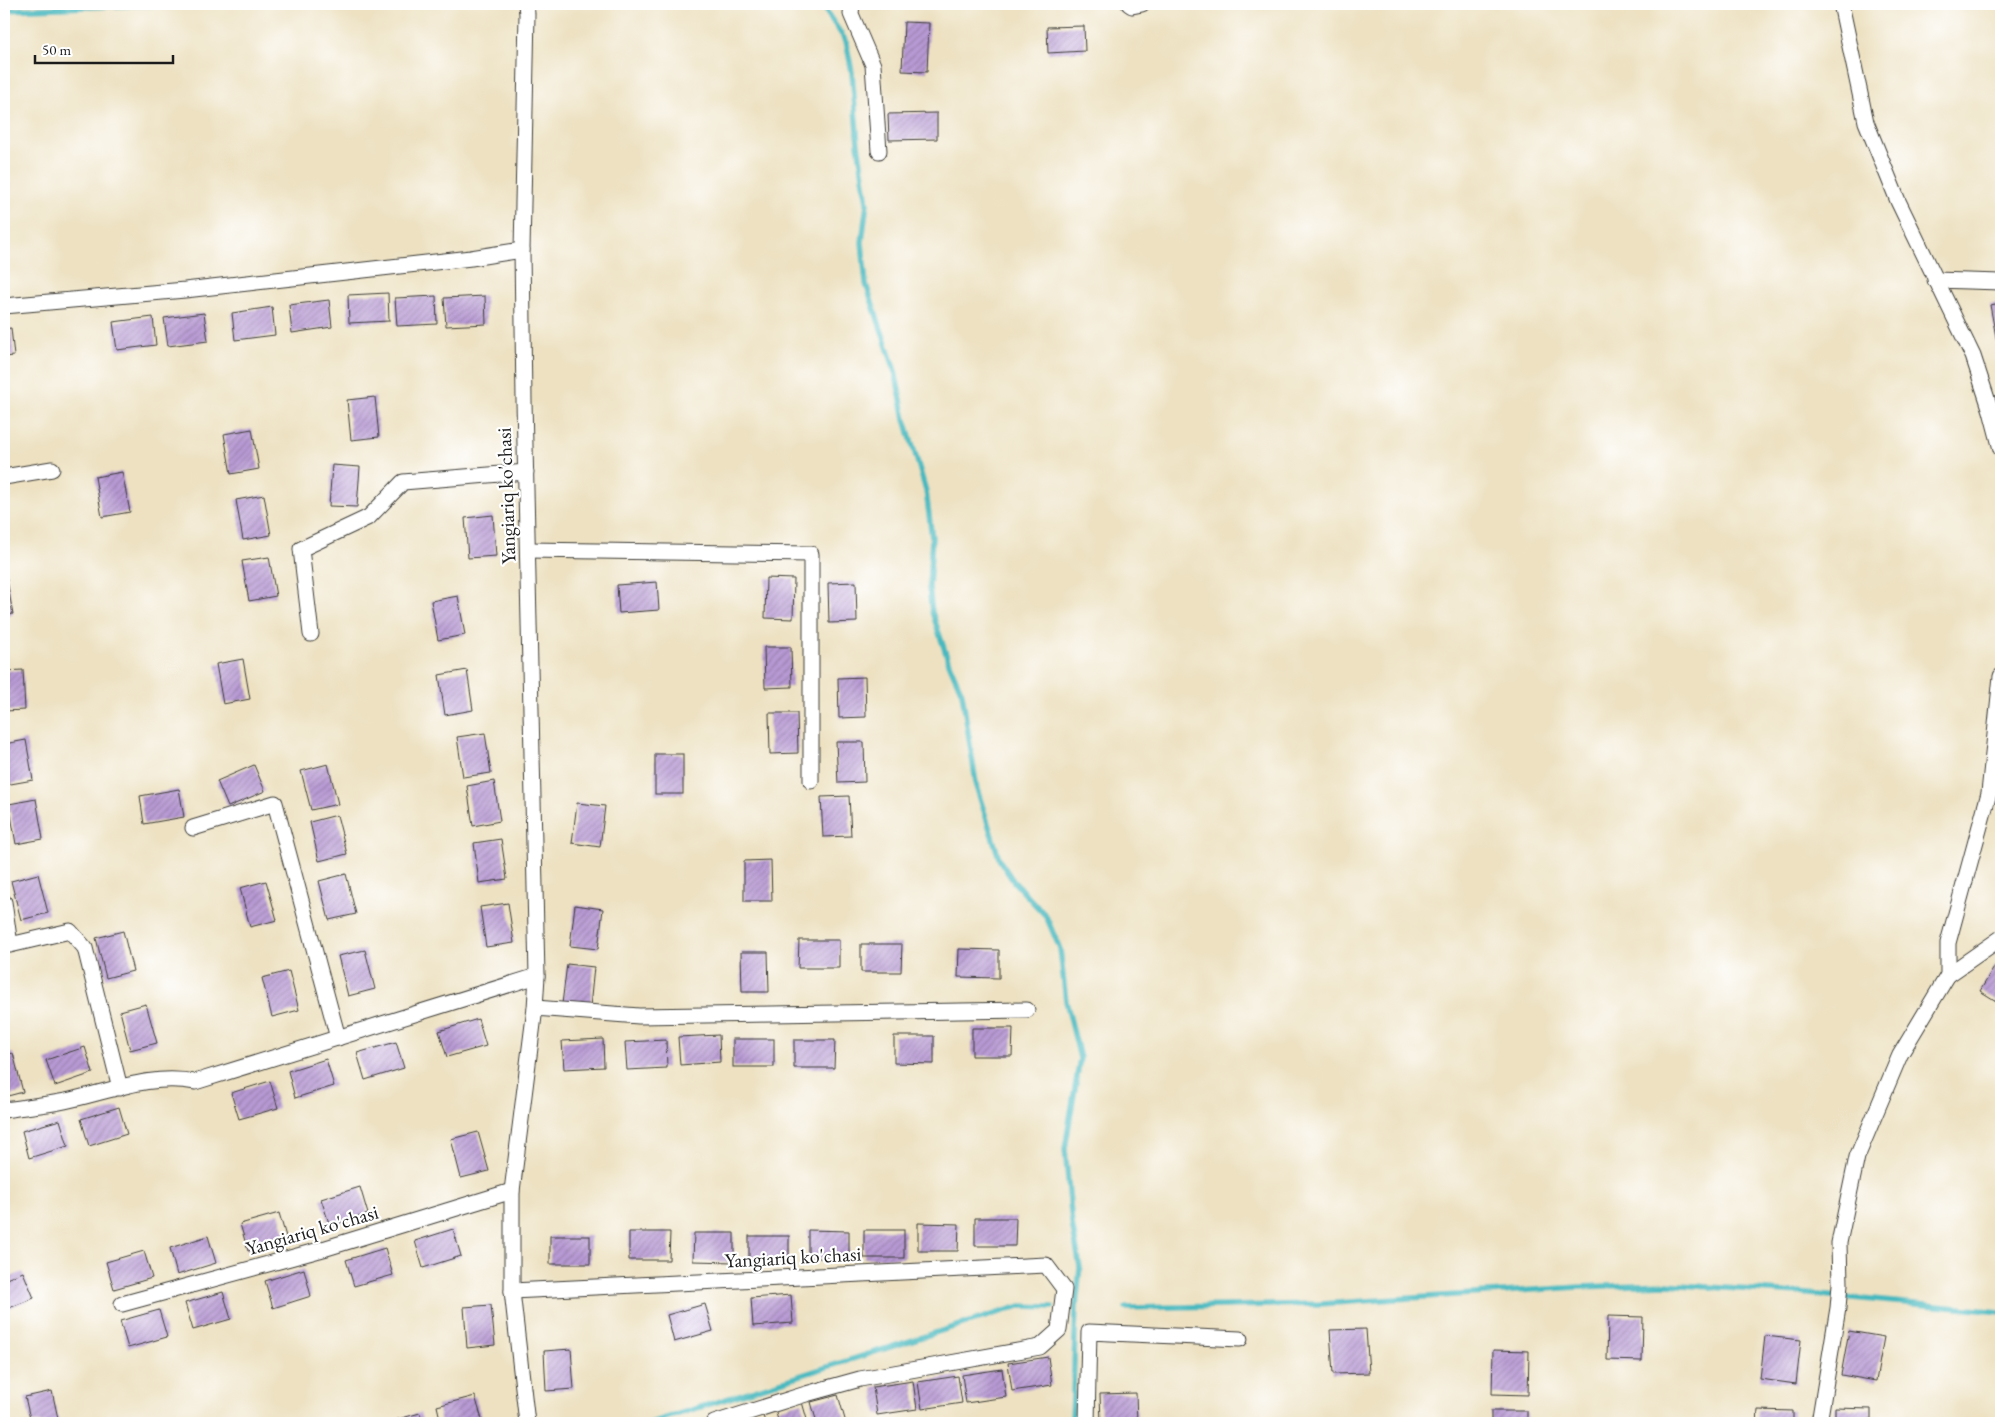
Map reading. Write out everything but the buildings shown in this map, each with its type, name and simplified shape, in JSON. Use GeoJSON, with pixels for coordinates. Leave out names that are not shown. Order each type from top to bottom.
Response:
{"type":"FeatureCollection","features":[{"type":"Feature","properties":{"kind":"street"},"geometry":{"type":"LineString","coordinates":[[852,4],[851,14],[873,65],[879,150]]}},
{"type":"Feature","properties":{"kind":"street"},"geometry":{"type":"LineString","coordinates":[[1129,4],[1132,6],[1142,4]]}},
{"type":"Feature","properties":{"kind":"street"},"geometry":{"type":"LineString","coordinates":[[1841,4],[1866,122],[1898,201],[1973,356],[2001,449]]}},
{"type":"Feature","properties":{"kind":"street","name":"Yangiariq ko'chasi"},"geometry":{"type":"LineString","coordinates":[[526,9],[522,250],[537,976],[535,1008],[512,1191],[512,1291],[527,1423]]}},
{"type":"Feature","properties":{"kind":"street"},"geometry":{"type":"LineString","coordinates":[[4,306],[185,290],[471,258],[522,250]]}},
{"type":"Feature","properties":{"kind":"street"},"geometry":{"type":"LineString","coordinates":[[1935,280],[2001,282]]}},
{"type":"Feature","properties":{"kind":"street"},"geometry":{"type":"LineString","coordinates":[[4,477],[52,469]]}},
{"type":"Feature","properties":{"kind":"street"},"geometry":{"type":"LineString","coordinates":[[311,634],[301,549],[369,517],[403,482],[526,472]]}},
{"type":"Feature","properties":{"kind":"street"},"geometry":{"type":"LineString","coordinates":[[528,550],[811,554],[811,780]]}},
{"type":"Feature","properties":{"kind":"street"},"geometry":{"type":"LineString","coordinates":[[1948,975],[1948,943],[1989,793],[2001,676]]}},
{"type":"Feature","properties":{"kind":"street"},"geometry":{"type":"LineString","coordinates":[[192,828],[276,803],[338,1038]]}},
{"type":"Feature","properties":{"kind":"street"},"geometry":{"type":"LineString","coordinates":[[4,902],[10,945],[70,930],[85,948],[120,1088]]}},
{"type":"Feature","properties":{"kind":"street"},"geometry":{"type":"LineString","coordinates":[[1820,1423],[1838,1308],[1840,1284],[1839,1243],[1857,1157],[1900,1055],[1948,975],[2001,938]]}},
{"type":"Feature","properties":{"kind":"street"},"geometry":{"type":"LineString","coordinates":[[4,1110],[65,1101],[152,1081],[179,1079],[195,1082],[537,976]]}},
{"type":"Feature","properties":{"kind":"street"},"geometry":{"type":"LineString","coordinates":[[535,1008],[639,1016],[1028,1010]]}},
{"type":"Feature","properties":{"kind":"street","name":"Yangiariq ko'chasi"},"geometry":{"type":"LineString","coordinates":[[122,1304],[323,1248],[512,1191]]}},
{"type":"Feature","properties":{"kind":"street","name":"Yangiariq ko'chasi"},"geometry":{"type":"LineString","coordinates":[[512,1291],[1046,1265],[1064,1289],[1059,1330],[1040,1347],[860,1379],[714,1423]]}},
{"type":"Feature","properties":{"kind":"street"},"geometry":{"type":"LineString","coordinates":[[1087,1423],[1089,1332],[1240,1339]]}},
{"type":"Feature","properties":{"kind":"waterway"},"geometry":{"type":"LineString","coordinates":[[4,10],[171,4]]}},
{"type":"Feature","properties":{"kind":"waterway"},"geometry":{"type":"LineString","coordinates":[[821,4],[846,41],[852,72],[858,144],[867,203],[862,242],[866,284],[895,371],[905,419],[926,491],[932,538],[929,588],[932,612],[949,663],[962,693],[977,789],[1000,861],[1014,882],[1046,916],[1060,949],[1066,1001],[1080,1058],[1065,1149],[1072,1224],[1080,1267],[1076,1307],[1072,1423]]}},
{"type":"Feature","properties":{"kind":"waterway"},"geometry":{"type":"LineString","coordinates":[[1126,1308],[1320,1304],[1579,1287],[1666,1284],[1798,1293],[2001,1312]]}},
{"type":"Feature","properties":{"kind":"waterway"},"geometry":{"type":"LineString","coordinates":[[650,1423],[1020,1306],[1052,1307]]}}]}
